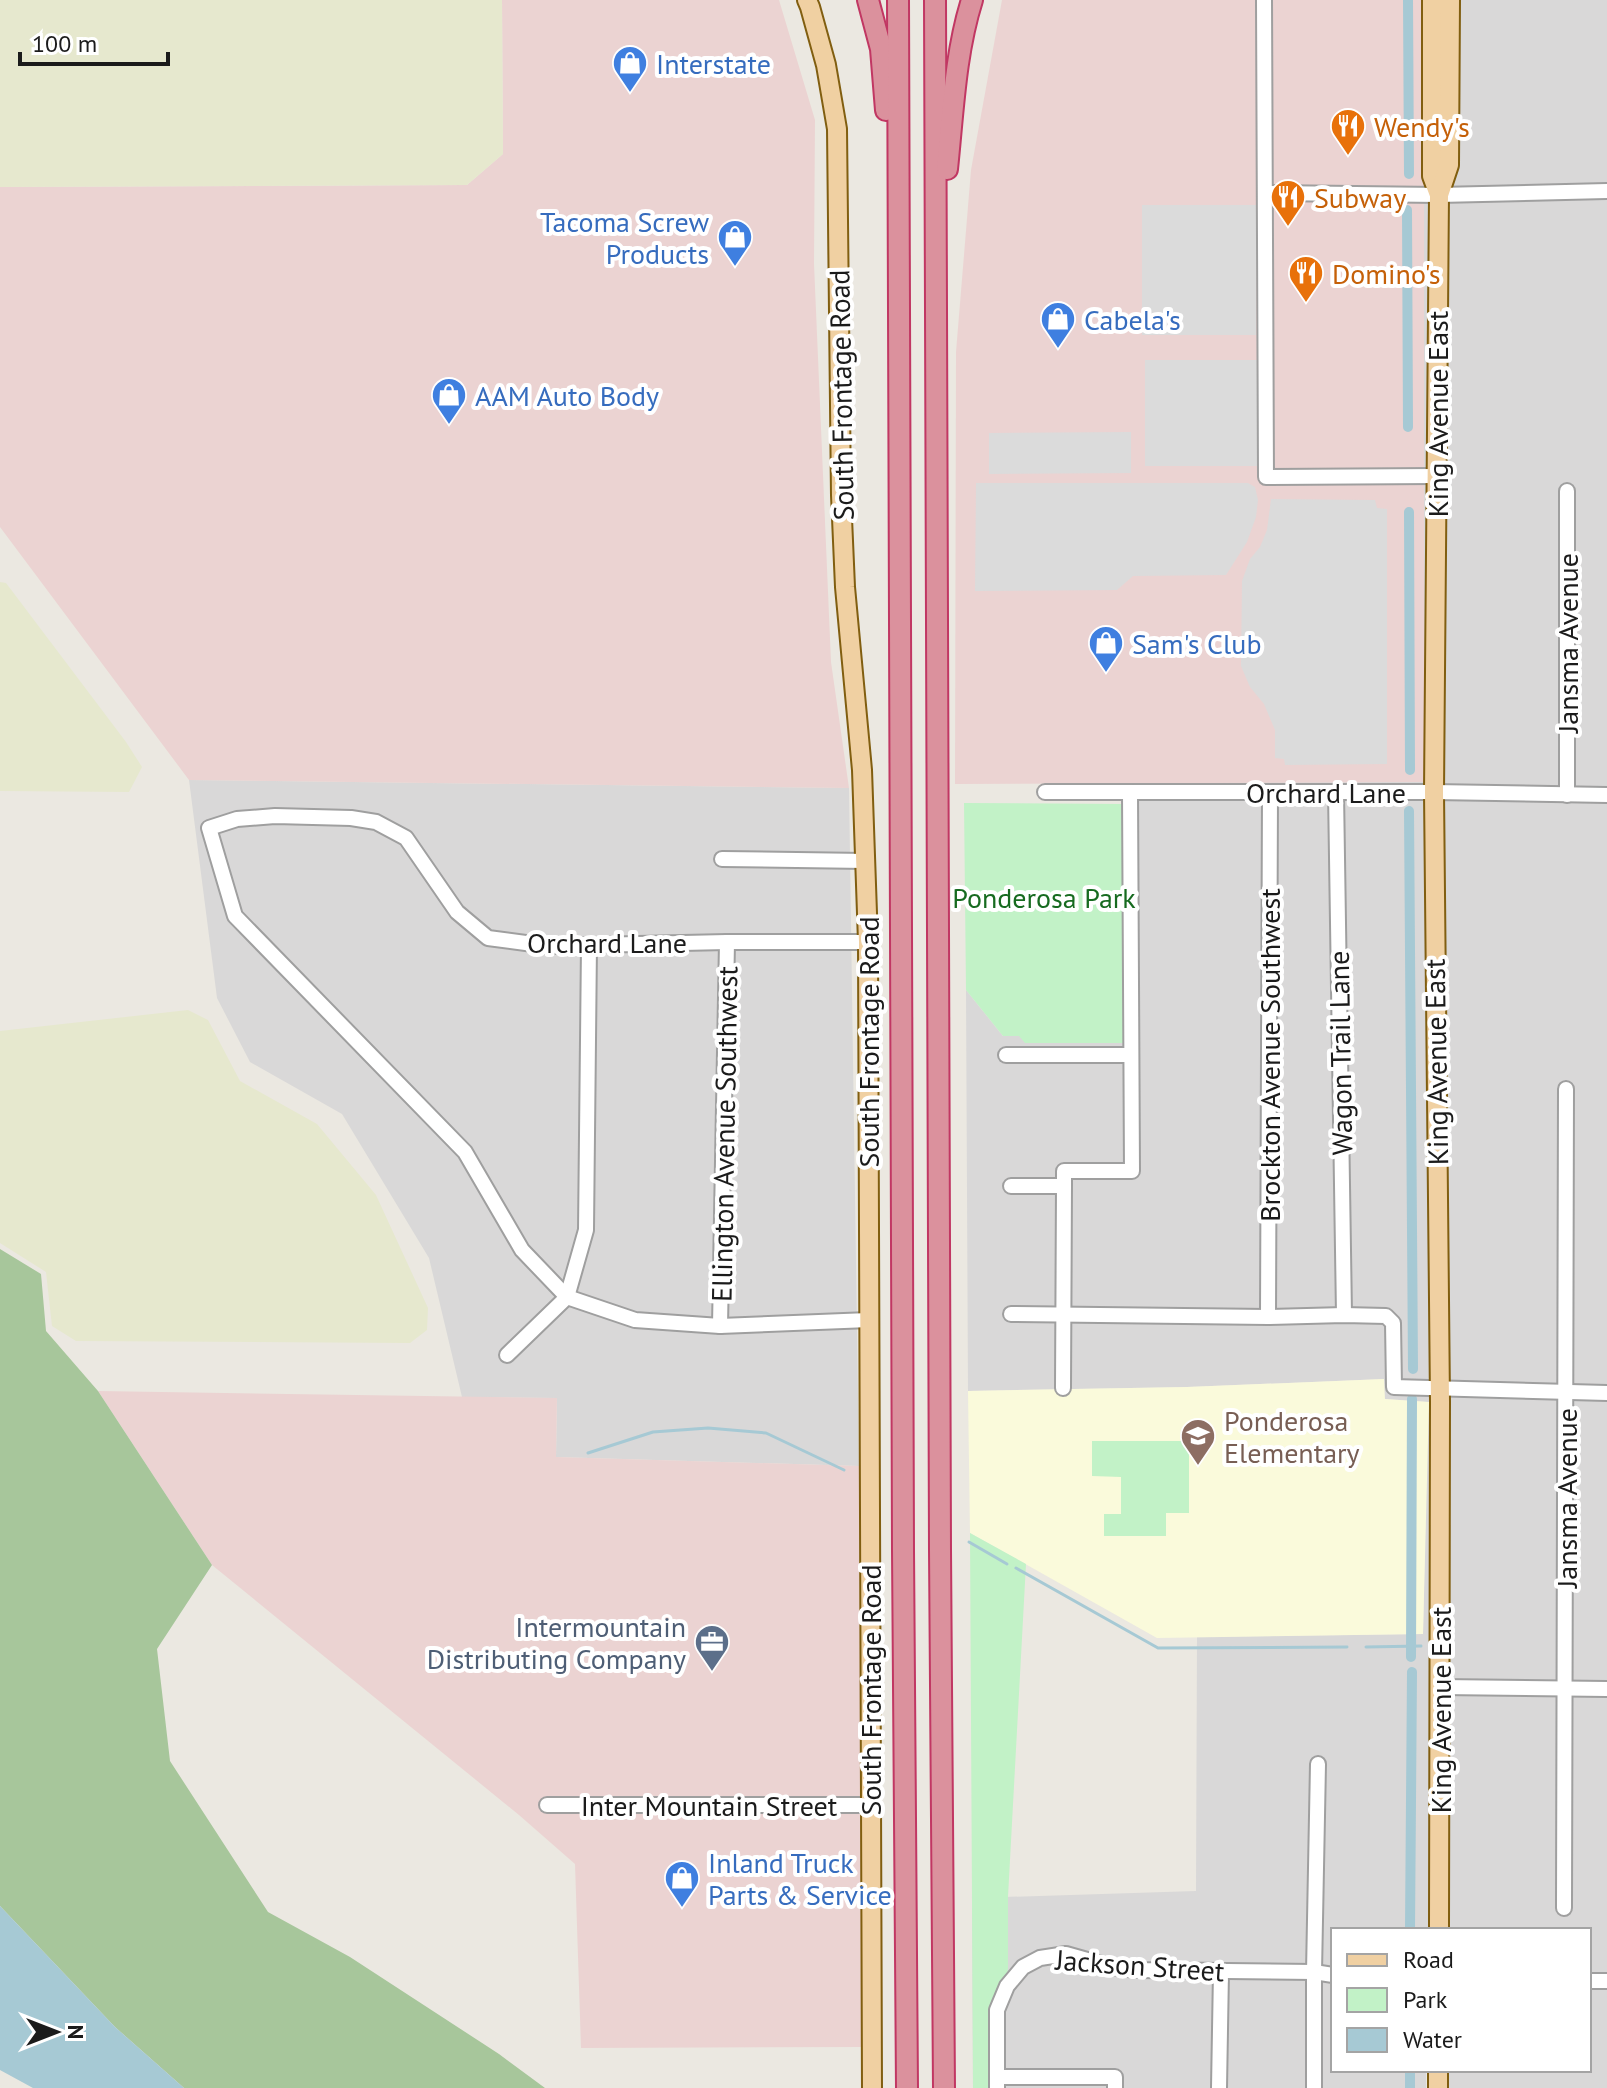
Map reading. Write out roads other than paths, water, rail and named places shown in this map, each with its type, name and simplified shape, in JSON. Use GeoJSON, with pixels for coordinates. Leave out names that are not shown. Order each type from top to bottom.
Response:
{"type":"FeatureCollection","features":[{"type":"Feature","properties":{"kind":"highway"},"geometry":{"type":"LineString","coordinates":[[868,0],[881,49],[899,269]]}},
{"type":"Feature","properties":{"kind":"highway"},"geometry":{"type":"LineString","coordinates":[[898,0],[902,1519],[907,2088]]}},
{"type":"Feature","properties":{"kind":"highway"},"geometry":{"type":"LineString","coordinates":[[935,0],[944,2088]]}},
{"type":"Feature","properties":{"kind":"highway"},"geometry":{"type":"LineString","coordinates":[[936,276],[955,88],[972,0]]}},
{"type":"Feature","properties":{"kind":"main road","name":"South Frontage Road"},"geometry":{"type":"LineString","coordinates":[[807,0],[826,65],[837,129],[841,495],[866,861],[872,2088]]}},
{"type":"Feature","properties":{"kind":"main road","name":"King Avenue East"},"geometry":{"type":"LineString","coordinates":[[1432,0],[1432,176],[1439,195]]}},
{"type":"Feature","properties":{"kind":"main road","name":"King Avenue East"},"geometry":{"type":"LineString","coordinates":[[1439,1928],[1441,1687],[1434,792],[1439,195],[1449,165],[1450,0]]}},
{"type":"Feature","properties":{"kind":"street"},"geometry":{"type":"LineString","coordinates":[[1264,0],[1266,477],[1436,476]]}},
{"type":"Feature","properties":{"kind":"street"},"geometry":{"type":"LineString","coordinates":[[1265,193],[1439,195],[1607,191]]}},
{"type":"Feature","properties":{"kind":"street","name":"Jansma Avenue"},"geometry":{"type":"LineString","coordinates":[[1567,491],[1567,795]]}},
{"type":"Feature","properties":{"kind":"street","name":"Orchard Lane"},"geometry":{"type":"LineString","coordinates":[[1045,792],[1607,795]]}},
{"type":"Feature","properties":{"kind":"street","name":"Wagon Trail Lane"},"geometry":{"type":"LineString","coordinates":[[1336,792],[1344,1315]]}},
{"type":"Feature","properties":{"kind":"street"},"geometry":{"type":"LineString","coordinates":[[1063,1388],[1064,1171],[1132,1171],[1130,793]]}},
{"type":"Feature","properties":{"kind":"street","name":"Brockton Avenue Southwest"},"geometry":{"type":"LineString","coordinates":[[1268,1317],[1270,793]]}},
{"type":"Feature","properties":{"kind":"street","name":"Orchard Lane"},"geometry":{"type":"LineString","coordinates":[[567,1297],[522,1250],[465,1152],[235,916],[209,828],[237,819],[275,816],[351,818],[376,822],[406,838],[457,912],[488,938],[548,946],[868,942]]}},
{"type":"Feature","properties":{"kind":"street"},"geometry":{"type":"LineString","coordinates":[[722,859],[866,861]]}},
{"type":"Feature","properties":{"kind":"street","name":"Ellington Avenue Southwest"},"geometry":{"type":"LineString","coordinates":[[720,1326],[727,942]]}},
{"type":"Feature","properties":{"kind":"street"},"geometry":{"type":"LineString","coordinates":[[507,1355],[567,1297],[586,1230],[589,945]]}},
{"type":"Feature","properties":{"kind":"street"},"geometry":{"type":"LineString","coordinates":[[1006,1055],[1131,1055]]}},
{"type":"Feature","properties":{"kind":"street","name":"Jansma Avenue"},"geometry":{"type":"LineString","coordinates":[[1564,1908],[1566,1089]]}},
{"type":"Feature","properties":{"kind":"street"},"geometry":{"type":"LineString","coordinates":[[1011,1186],[1064,1186]]}},
{"type":"Feature","properties":{"kind":"street"},"geometry":{"type":"LineString","coordinates":[[567,1297],[635,1320],[720,1326],[869,1320]]}},
{"type":"Feature","properties":{"kind":"street"},"geometry":{"type":"LineString","coordinates":[[1011,1314],[1386,1316],[1393,1323],[1394,1387],[1607,1393]]}},
{"type":"Feature","properties":{"kind":"street"},"geometry":{"type":"LineString","coordinates":[[1441,1687],[1607,1689]]}},
{"type":"Feature","properties":{"kind":"street"},"geometry":{"type":"LineString","coordinates":[[1314,2088],[1318,1764]]}},
{"type":"Feature","properties":{"kind":"street","name":"Inter Mountain Street"},"geometry":{"type":"LineString","coordinates":[[547,1805],[871,1805]]}},
{"type":"Feature","properties":{"kind":"street","name":"Jackson Street"},"geometry":{"type":"LineString","coordinates":[[997,2082],[997,2010],[1007,1986],[1023,1967],[1040,1958],[1066,1954],[1112,1967],[1136,1970],[1331,1975]]}},
{"type":"Feature","properties":{"kind":"street"},"geometry":{"type":"LineString","coordinates":[[1219,2088],[1221,1972]]}},
{"type":"Feature","properties":{"kind":"street"},"geometry":{"type":"LineString","coordinates":[[997,2082],[1115,2083]]}},
{"type":"Feature","properties":{"kind":"water"},"geometry":{"type":"Polygon","coordinates":[[[0,1906],[115,2027],[184,2088],[33,2088],[0,2070],[0,1906]]]}},
{"type":"Feature","properties":{"kind":"waterway"},"geometry":{"type":"LineString","coordinates":[[1408,0],[1409,174]]}},
{"type":"Feature","properties":{"kind":"waterway"},"geometry":{"type":"LineString","coordinates":[[1407,210],[1408,427]]}},
{"type":"Feature","properties":{"kind":"waterway"},"geometry":{"type":"LineString","coordinates":[[1409,512],[1410,770]]}},
{"type":"Feature","properties":{"kind":"waterway"},"geometry":{"type":"LineString","coordinates":[[1409,811],[1413,1369]]}},
{"type":"Feature","properties":{"kind":"waterway"},"geometry":{"type":"LineString","coordinates":[[1411,1657],[1412,1399]]}},
{"type":"Feature","properties":{"kind":"waterway"},"geometry":{"type":"LineString","coordinates":[[588,1453],[653,1432],[708,1428],[766,1433],[844,1470]]}},
{"type":"Feature","properties":{"kind":"waterway"},"geometry":{"type":"LineString","coordinates":[[969,1542],[1007,1564]]}},
{"type":"Feature","properties":{"kind":"waterway"},"geometry":{"type":"LineString","coordinates":[[1016,1568],[1158,1648],[1347,1647]]}},
{"type":"Feature","properties":{"kind":"waterway"},"geometry":{"type":"LineString","coordinates":[[1366,1647],[1421,1646]]}},
{"type":"Feature","properties":{"kind":"waterway"},"geometry":{"type":"LineString","coordinates":[[1410,1928],[1412,1672]]}},
{"type":"Feature","properties":{"kind":"waterway"},"geometry":{"type":"LineString","coordinates":[[1410,2072],[1410,2088]]}},
{"type":"Feature","properties":{"kind":"place","name":"Interstate"},"geometry":{"type":"Point","coordinates":[630,94]}},
{"type":"Feature","properties":{"kind":"place","name":"Wendy's"},"geometry":{"type":"Point","coordinates":[1348,157]}},
{"type":"Feature","properties":{"kind":"place","name":"Subway"},"geometry":{"type":"Point","coordinates":[1288,228]}},
{"type":"Feature","properties":{"kind":"place","name":"Tacoma Screw Products"},"geometry":{"type":"Point","coordinates":[735,268]}},
{"type":"Feature","properties":{"kind":"place","name":"Domino's"},"geometry":{"type":"Point","coordinates":[1306,304]}},
{"type":"Feature","properties":{"kind":"place","name":"Cabela's"},"geometry":{"type":"Point","coordinates":[1058,350]}},
{"type":"Feature","properties":{"kind":"place","name":"AAM Auto Body"},"geometry":{"type":"Point","coordinates":[449,426]}},
{"type":"Feature","properties":{"kind":"place","name":"Sam's Club"},"geometry":{"type":"Point","coordinates":[1106,674]}},
{"type":"Feature","properties":{"kind":"place","name":"Ponderosa Elementary"},"geometry":{"type":"Point","coordinates":[1198,1467]}},
{"type":"Feature","properties":{"kind":"place","name":"Intermountain Distributing Company"},"geometry":{"type":"Point","coordinates":[712,1673]}},
{"type":"Feature","properties":{"kind":"place","name":"Inland Truck Parts & Service"},"geometry":{"type":"Point","coordinates":[682,1909]}},
{"type":"Feature","properties":{"kind":"park label","name":"Ponderosa Park"},"geometry":{"type":"Point","coordinates":[1044,897]}}]}
